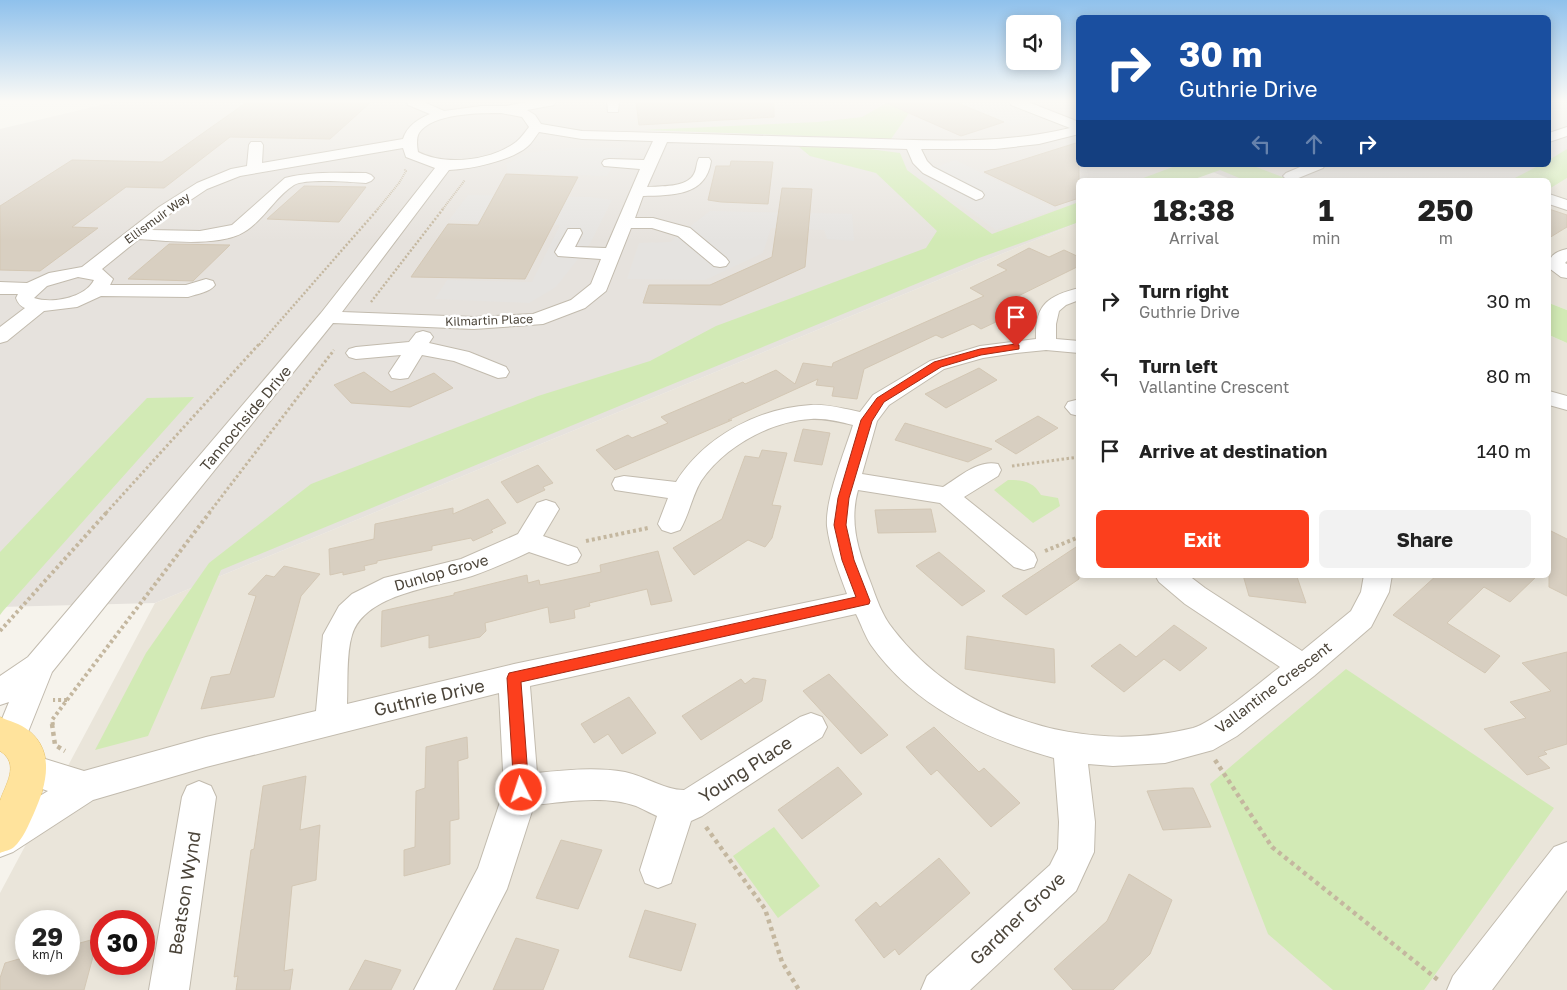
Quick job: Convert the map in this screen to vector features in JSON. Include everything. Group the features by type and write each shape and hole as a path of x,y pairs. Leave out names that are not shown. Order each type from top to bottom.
{"main road":[{"path":"0,834 12,818 26,792 29,769 24,750 6,735"}],"street":[{"path":"254,169 256,148"},
{"name":"Ellismuir Way","path":"87,272 165,210 202,186 236,172 378,148"},
{"path":"410,148 411,154 424,161 446,166 478,162 514,148"},
{"name":"Kilmartin Place","path":"328,317 474,323 536,320 578,304 599,287 637,192 657,148"},
{"path":"914,148 920,163 928,170 976,195"},
{"path":"637,192 690,185 700,176 704,161"},
{"path":"609,163 649,165"},
{"name":"Tannochside Drive","path":"6,735 40,666 328,317 446,166"},
{"path":"1291,176 1313,167"},
{"path":"134,234 212,235 229,232 238,229 290,181 313,177 366,178"},
{"path":"1551,200 1567,205"},
{"path":"625,223 653,223 684,232 720,262"},
{"path":"555,269 574,233"},
{"path":"564,252 612,254"},
{"path":"0,288 35,297 64,304 78,300 97,290 103,284 104,279 97,273 87,272 52,278 35,297 0,336"},
{"path":"97,290 188,291 206,285"},
{"path":"1046,344 1045,318 1052,305 1076,295"},
{"path":"400,373 434,322"},
{"name":"Vallantine Crescent","path":"1076,347 1046,344 980,352 937,364 881,400 866,420 843,498 840,525 848,560 864,601 881,636 911,670 939,694 976,716 1034,738 1070,748 1113,751 1165,748 1202,740 1226,726 1303,667 1361,619 1375,592 1377,578"},
{"path":"356,353 416,347 456,354 474,360 498,372"},
{"path":"1551,399 1567,403"},
{"path":"671,524 690,479 710,453 738,435 786,416 810,412 866,420"},
{"path":"947,496 989,470"},
{"path":"848,480 947,496 1024,560"},
{"path":"624,484 684,492"},
{"path":"546,509 527,541 568,555"},
{"name":"Dunlop Grove","path":"331,720 332,680 338,631 345,619 356,608 368,598 398,583 465,567 527,541"},
{"path":"1173,578 1195,596 1303,667"},
{"name":"Guthrie Drive","path":"0,840 84,787 206,752 331,720 514,678 864,601"},
{"name":"Tannochside Drive","path":"0,692 40,666"},
{"path":"434,990 494,876 521,790 514,678"},
{"name":"Young Place","path":"684,806 811,727"},
{"name":"Gardner Grove","path":"941,990 1063,878 1076,852 1077,822 1070,748"},
{"path":"29,769 84,787"},
{"path":"521,790 587,785 609,786 643,793 684,806 658,870"},
{"name":"Beatson Wynd","path":"169,990 199,797"},
{"path":"1455,987 1567,860"}],"path":[{"path":"0,631 378,210 399,184 406,171 400,166"},
{"path":"69,754 55,745 52,720 467,177"},
{"path":"989,470 1076,457"},
{"path":"568,555 582,542 671,524"},
{"path":"1024,560 1076,538"},
{"path":"54,700 68,700"},
{"path":"1202,740 1272,847 1455,987"},
{"path":"684,806 765,909 782,962 798,990"}],"shaded area":[{"path":"0,148 1076,148 1076,167 1551,167 1551,148 1567,148 1567,178 1551,188 1551,178 1228,178 1205,169 1185,178 1076,178 1076,223 155,603 0,607"},
{"path":"566,148 624,148 607,176 508,173 506,164 527,153"},
{"path":"955,160 1056,209 996,230 917,174"},
{"path":"1567,178 1567,310 1551,304 1551,188"},
{"path":"468,195 589,197 612,200 591,242 556,287 529,303 435,299 447,280 532,282 560,225 449,220"},
{"path":"710,211 852,214 854,241 827,239 824,230 771,228 763,253 705,280 627,279 639,243 670,242"},
{"path":"1076,223 1076,578 1551,578 1551,336 1567,343 1567,990 0,990 0,893 155,603"}],"green space":[{"path":"800,148 864,148 900,153 907,170 992,234 1076,203 1076,223 979,258 221,570 148,736 95,750 146,653 209,563 311,484 538,396 650,361 716,326 926,248 937,231 876,173 810,156"},
{"path":"1567,149 1567,178 1551,188 1551,178 1515,178 1536,167 1551,167 1551,159"},
{"path":"1173,167 1256,167 1285,178 1239,178 1220,170 1198,178 1143,178"},
{"path":"1551,304 1567,310 1567,343 1551,336"},
{"path":"194,397 0,615 0,552 147,398"},
{"path":"1008,480 1023,481 1031,484 1041,495 1058,498 1060,506 1033,523 994,490"},
{"path":"1346,669 1554,808 1424,990 1333,990 1268,934 1210,784"},
{"path":"774,827 820,886 778,918 733,856"}],"building":[{"path":"182,148 216,148 164,188 126,187 72,227 98,228 40,271 0,270 0,206 72,160 162,162"},
{"path":"1059,148 1076,148 1076,167 1079,167 1079,178 1076,178 1076,199 1055,206 984,172"},
{"path":"731,161 773,162 768,204 708,200 716,166 730,166"},
{"path":"506,174 578,177 525,279 411,277 448,224 478,225"},
{"path":"304,186 366,187 339,222 267,219"},
{"path":"782,188 812,189 805,267 721,305 643,303 649,285 710,285 772,257"},
{"path":"1551,210 1567,215 1567,227 1551,237"},
{"path":"169,244 230,245 193,281 128,279"},
{"path":"1029,248 1049,257 1064,250 1076,256 1076,267 1002,304 1017,312 981,329 973,324 942,338 936,335 864,369 857,399 832,396 834,387 816,385 818,379 728,420 732,420 615,470 596,450 628,435 632,438 668,423 661,417 776,370 795,384 803,363 832,367 833,363 984,296 970,288 1007,270 997,265"},
{"path":"979,368 997,380 946,408 925,394"},
{"path":"364,372 391,392 434,373 453,388 410,407 351,403 334,385"},
{"path":"1038,416 1058,428 1016,454 995,441"},
{"path":"905,423 992,449 968,462 895,440"},
{"path":"803,429 830,433 822,465 794,461"},
{"path":"762,450 787,453 772,505 781,506 772,538 765,547 748,540 694,575 673,548 722,519 745,456 759,458"},
{"path":"538,465 553,483 543,487 545,490 517,503 501,482"},
{"path":"488,499 506,523 491,530 493,532 473,541 471,538 432,546 432,550 377,561 377,563 364,566 365,570 343,575 343,572 330,575 329,549 374,539 375,524 453,508 453,514"},
{"path":"931,509 936,532 878,533 875,510"},
{"path":"1551,531 1567,539 1567,596 1549,587 1549,578 1551,578"},
{"path":"1076,547 1076,578 1079,579 1026,615 1002,596"},
{"path":"658,551 672,601 651,605 647,589 589,603 590,606 574,610 575,618 550,623 548,607 485,623 486,631 480,637 429,648 429,635 381,647 382,611 454,595 454,593 527,575 528,583 539,580 540,585 601,572 600,565"},
{"path":"939,552 985,591 962,606 916,566"},
{"path":"284,566 320,574 301,596 274,697 201,709 211,677 230,674 256,596 248,594 266,575 274,577"},
{"path":"1244,578 1297,578 1306,603 1249,596"},
{"path":"1434,578 1535,578 1510,602 1484,587 1447,623 1500,656 1485,673 1393,615"},
{"path":"1174,625 1207,648 1180,671 1164,659 1124,692 1091,666 1120,644 1136,657"},
{"path":"967,636 1054,649 1055,683 965,669"},
{"path":"1567,652 1567,744 1544,751 1547,754 1538,757 1550,768 1527,775 1484,729 1526,718 1510,702 1551,691 1522,663"},
{"path":"829,674 888,735 861,754 803,691"},
{"path":"753,678 766,680 762,701 701,740 682,716 741,679 745,684"},
{"path":"629,697 656,733 622,754 608,734 594,743 581,724"},
{"path":"934,727 979,772 984,768 1020,803 991,827 937,770 931,775 906,747"},
{"path":"467,737 468,758 458,761 459,819 450,821 450,864 404,876 404,850 415,847 416,791 425,788 426,747"},
{"path":"838,767 862,794 802,839 778,810"},
{"path":"306,776 300,830 320,825 316,880 292,886 284,971 293,969 290,990 236,990 238,976 234,977 251,850 254,849 263,786"},
{"path":"1193,788 1211,827 1163,830 1147,791"},
{"path":"561,840 602,850 578,909 536,898"},
{"path":"939,858 970,893 899,955 895,949 884,958 855,920 876,902 880,907"},
{"path":"1129,874 1172,900 1150,954 1113,990 1073,990 1054,969 1107,921"},
{"path":"645,910 696,924 681,971 629,957"},
{"path":"516,938 559,950 543,990 493,990"},
{"path":"90,940 90,968 84,990 0,990 0,978 5,963 15,960 15,975 80,975 80,943"},
{"path":"365,960 401,970 391,990 349,990"}],"route":[{"path":"521,790 514,678 864,601 848,560 840,525 843,498 866,420 881,400 937,364 980,352 1016,347"}]}
